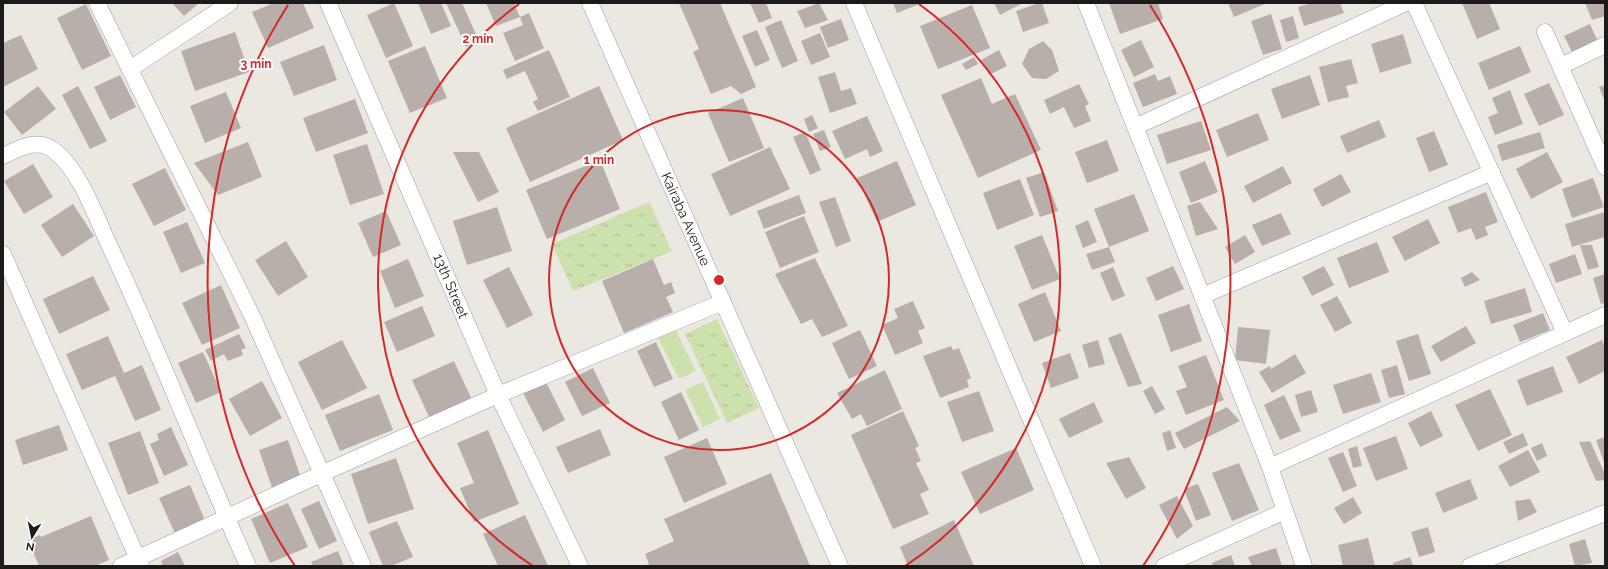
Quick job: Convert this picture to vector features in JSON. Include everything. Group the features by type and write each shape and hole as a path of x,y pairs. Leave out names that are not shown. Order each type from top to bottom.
{"street":[{"path":"97,3 252,318 363,566"},
{"path":"130,69 230,3"},
{"name":"13th Street","path":"328,3 498,395 580,566"},
{"name":"Kairaba Avenue","path":"590,3 840,566"},
{"path":"854,3 1093,566"},
{"path":"1086,3 1270,467 1304,566"},
{"path":"1135,127 1406,3"},
{"path":"1414,3 1565,333"},
{"path":"1546,32 1605,168"},
{"path":"1561,66 1605,45"},
{"path":"3,156 26,144 42,145 55,151 75,172 138,306 226,518 248,566"},
{"path":"1202,296 1492,172"},
{"path":"3,254 139,562"},
{"path":"121,566 139,562 226,518 498,395 723,302"},
{"path":"1270,467 1605,315"},
{"path":"1164,566 1285,511"},
{"path":"1470,566 1605,514"}],"green space":[{"path":"649,202 672,251 573,291 552,244"},
{"path":"717,319 759,408 727,423 685,334"},
{"path":"675,329 696,371 679,379 658,338"},
{"path":"703,382 720,419 703,427 685,390"}],"building":[{"path":"172,3 199,3 184,16"},
{"path":"274,3 303,3 314,28 268,48 252,12"},
{"path":"394,3 413,46 386,58 367,15"},
{"path":"418,3 441,3 451,26 431,34"},
{"path":"446,3 462,3 479,41 466,47"},
{"path":"486,3 514,3 520,17 496,26"},
{"path":"679,3 720,3 756,87 741,94 731,86 711,94 693,52 699,49"},
{"path":"750,3 766,3 772,18 759,23"},
{"path":"819,3 828,20 805,28 797,11"},
{"path":"893,3 922,3 897,13"},
{"path":"994,3 1023,3 1000,15"},
{"path":"1042,3 1049,23 1023,32 1016,11"},
{"path":"1109,3 1158,3 1163,19 1120,34"},
{"path":"1228,3 1267,3 1234,17"},
{"path":"1311,3 1340,3 1344,13 1304,26 1298,7"},
{"path":"1462,3 1489,3 1500,29 1477,39"},
{"path":"1585,3 1605,3 1605,16 1592,20"},
{"path":"86,4 111,56 82,70 57,18"},
{"path":"972,5 990,48 938,69 920,26"},
{"path":"529,13 544,48 515,61 503,33 523,25 520,17"},
{"path":"1271,14 1282,49 1263,55 1251,21"},
{"path":"1293,16 1299,38 1286,42 1280,20"},
{"path":"841,19 849,40 828,48 820,27"},
{"path":"781,20 798,61 782,68 765,27"},
{"path":"1590,24 1598,42 1573,54 1564,36"},
{"path":"757,30 770,60 755,67 742,36"},
{"path":"235,32 249,72 195,91 181,51"},
{"path":"820,33 830,57 811,65 801,41"},
{"path":"1403,34 1412,63 1380,73 1371,44"},
{"path":"21,35 38,69 3,87 3,43"},
{"path":"1141,40 1154,67 1134,77 1121,50"},
{"path":"1043,41 1052,50 1059,71 1046,79 1032,78 1022,64 1029,49"},
{"path":"324,45 337,80 294,96 280,62"},
{"path":"425,46 447,98 410,113 388,61"},
{"path":"1520,46 1531,72 1489,90 1478,63"},
{"path":"549,50 570,97 538,111 533,102 538,99 525,71 507,79 503,70"},
{"path":"999,50 1007,66 989,75 981,60"},
{"path":"974,57 978,64 966,70 962,64"},
{"path":"1351,59 1358,83 1346,86 1349,97 1328,102 1319,67"},
{"path":"835,72 841,91 851,88 857,104 830,113 818,77"},
{"path":"1155,74 1158,81 1170,76 1177,94 1143,107 1133,83"},
{"path":"120,75 136,107 110,120 94,87"},
{"path":"1310,75 1320,105 1282,119 1271,89"},
{"path":"981,78 992,104 1015,94 1041,150 978,178 941,95"},
{"path":"1549,83 1564,115 1539,126 1524,94"},
{"path":"1079,84 1089,104 1085,106 1091,121 1074,128 1064,107 1050,114 1044,100"},
{"path":"1605,85 1605,102 1599,87"},
{"path":"38,86 56,109 22,135 4,112"},
{"path":"78,86 107,141 90,149 62,95"},
{"path":"599,86 623,140 530,182 506,128"},
{"path":"1510,90 1523,124 1495,135 1488,117 1498,113 1492,98"},
{"path":"226,92 241,128 205,143 190,106"},
{"path":"743,98 764,148 729,162 708,113"},
{"path":"355,99 368,133 316,152 303,118"},
{"path":"1258,113 1269,140 1227,157 1216,130"},
{"path":"812,115 818,128 809,132 804,119"},
{"path":"867,116 883,151 870,157 867,149 845,159 832,131"},
{"path":"1379,120 1386,137 1347,153 1340,136"},
{"path":"1201,121 1211,150 1167,164 1157,135"},
{"path":"824,130 831,147 820,151 813,134"},
{"path":"1434,131 1448,165 1429,172 1416,138"},
{"path":"805,132 821,170 810,175 793,137"},
{"path":"1540,132 1545,148 1502,161 1497,145"},
{"path":"1107,140 1119,171 1087,183 1075,152"},
{"path":"248,142 262,177 218,195 194,163"},
{"path":"367,144 384,194 350,205 333,155"},
{"path":"770,147 790,189 730,216 711,174"},
{"path":"453,152 479,152 499,192 478,202"},
{"path":"1547,152 1563,182 1531,199 1516,169"},
{"path":"600,160 620,209 547,239 526,190"},
{"path":"897,161 916,205 877,222 857,178"},
{"path":"1205,161 1218,192 1191,203 1179,172"},
{"path":"33,164 53,197 24,214 4,181"},
{"path":"1283,166 1292,183 1253,203 1244,186"},
{"path":"165,168 186,210 154,226 132,184"},
{"path":"1044,172 1058,211 1040,217 1026,178"},
{"path":"1341,174 1351,192 1322,207 1313,189"},
{"path":"1593,178 1604,207 1572,218 1562,189"},
{"path":"1020,179 1034,215 997,230 983,193"},
{"path":"1486,192 1498,222 1485,227 1488,235 1476,240 1471,228 1458,233 1448,207"},
{"path":"1134,194 1149,231 1109,247 1094,209"},
{"path":"799,195 806,213 764,229 757,211"},
{"path":"835,197 851,241 836,247 819,202"},
{"path":"1200,202 1218,229 1196,236 1187,206"},
{"path":"73,204 94,236 62,257 41,225"},
{"path":"497,207 512,251 467,265 453,221"},
{"path":"386,211 401,245 373,257 358,223"},
{"path":"1605,212 1605,237 1572,247 1565,224"},
{"path":"1281,213 1291,234 1262,246 1252,225"},
{"path":"804,216 819,252 780,268 765,232"},
{"path":"1428,219 1440,243 1405,261 1392,237"},
{"path":"1088,220 1097,242 1083,248 1075,226"},
{"path":"187,222 205,263 181,273 163,232"},
{"path":"1042,235 1060,279 1032,290 1014,246"},
{"path":"1245,235 1255,252 1235,264 1225,247"},
{"path":"286,241 308,277 278,296 255,260"},
{"path":"1377,242 1389,272 1349,288 1337,258"},
{"path":"1580,245 1592,245 1599,267 1588,270"},
{"path":"1109,247 1115,262 1092,270 1086,254"},
{"path":"1575,254 1582,274 1556,283 1549,264"},
{"path":"815,258 848,326 822,337 812,319 801,324 775,274"},
{"path":"408,259 424,296 395,308 380,271"},
{"path":"653,259 664,285 671,282 675,293 666,297 673,312 624,333 602,281"},
{"path":"1173,266 1184,289 1156,301 1146,278"},
{"path":"1324,266 1334,285 1312,296 1302,277"},
{"path":"509,267 533,315 507,328 483,280"},
{"path":"1113,267 1125,296 1112,301 1100,273"},
{"path":"1472,272 1480,280 1465,287 1461,278"},
{"path":"1605,274 1605,303 1601,304 1593,278"},
{"path":"93,276 110,310 59,334 43,299"},
{"path":"221,285 240,328 202,345 182,303"},
{"path":"1525,288 1532,312 1491,324 1484,301"},
{"path":"1045,292 1061,331 1034,342 1018,304"},
{"path":"1337,296 1352,323 1335,332 1320,305"},
{"path":"913,301 925,328 918,331 923,343 895,355 882,325 898,318 894,309"},
{"path":"1189,304 1202,341 1171,352 1158,315"},
{"path":"422,306 435,336 397,352 384,322"},
{"path":"1543,313 1550,330 1520,342 1513,325"},
{"path":"1466,326 1476,343 1441,362 1431,346"},
{"path":"1238,327 1270,330 1266,364 1235,360"},
{"path":"860,330 877,366 849,379 832,343"},
{"path":"1121,333 1142,384 1128,387 1108,338"},
{"path":"239,334 246,348 241,350 243,355 228,361 224,354 211,361 205,350"},
{"path":"1418,334 1431,374 1409,381 1396,341"},
{"path":"108,336 124,373 142,365 161,410 135,421 115,376 82,390 66,354"},
{"path":"342,340 367,388 322,410 298,362"},
{"path":"1098,340 1105,364 1089,368 1082,345"},
{"path":"1602,340 1605,347 1605,371 1579,384 1566,357"},
{"path":"656,342 673,379 654,387 637,351"},
{"path":"951,346 953,350 959,348 971,378 967,380 969,387 940,398 923,356"},
{"path":"203,352 221,392 196,403 178,363"},
{"path":"1070,353 1079,378 1051,388 1042,363"},
{"path":"1295,354 1306,373 1272,393 1259,372 1270,366 1271,369"},
{"path":"1206,355 1224,400 1186,415 1176,391 1187,387 1178,366"},
{"path":"454,361 473,402 431,421 412,380"},
{"path":"1397,365 1405,394 1389,398 1381,370"},
{"path":"1553,366 1563,392 1527,406 1517,380"},
{"path":"593,368 610,403 582,416 565,382"},
{"path":"885,370 902,409 867,426 861,414 852,419 837,393"},
{"path":"1371,373 1381,402 1343,414 1333,385"},
{"path":"545,380 565,420 543,432 522,391"},
{"path":"262,381 282,418 250,436 229,399"},
{"path":"1152,386 1165,409 1155,414 1143,391"},
{"path":"1490,389 1512,435 1478,451 1455,405"},
{"path":"1311,390 1318,412 1301,417 1295,395"},
{"path":"979,391 994,431 962,442 947,402"},
{"path":"681,392 699,430 679,440 661,402"},
{"path":"379,394 393,430 340,451 325,415"},
{"path":"1284,395 1301,431 1280,440 1264,405"},
{"path":"1094,402 1103,422 1069,438 1059,419"},
{"path":"1227,407 1240,421 1184,449 1175,433"},
{"path":"903,411 919,446 915,448 921,461 916,463 929,490 920,494 929,514 893,529 851,435"},
{"path":"1431,411 1443,436 1420,447 1408,423"},
{"path":"59,425 68,450 23,465 15,440"},
{"path":"171,427 188,465 164,476 150,444 159,440 157,434"},
{"path":"600,429 611,455 568,473 556,447"},
{"path":"488,430 519,504 474,522 460,488 474,483 457,443"},
{"path":"1170,430 1176,448 1167,451 1162,433"},
{"path":"140,431 159,483 128,495 108,443"},
{"path":"1523,433 1528,445 1509,454 1503,442"},
{"path":"1396,436 1408,469 1376,481 1363,448"},
{"path":"1605,437 1605,465 1596,440"},
{"path":"707,438 727,484 684,503 664,457"},
{"path":"288,440 302,481 273,490 259,450"},
{"path":"1590,441 1605,474 1605,480 1596,481 1579,442"},
{"path":"1542,443 1547,456 1537,461 1531,448"},
{"path":"1357,446 1362,466 1353,468 1348,449"},
{"path":"1016,448 1034,490 980,514 961,472"},
{"path":"1528,450 1540,472 1510,487 1498,466"},
{"path":"1343,452 1357,486 1343,492 1328,458"},
{"path":"1129,457 1146,488 1126,499 1106,463"},
{"path":"396,458 414,509 368,524 351,474"},
{"path":"1239,463 1259,510 1232,521 1212,473"},
{"path":"771,473 810,566 645,566 649,564 645,554 674,541 664,519"},
{"path":"1470,479 1478,499 1443,513 1435,493"},
{"path":"1198,484 1211,515 1196,521 1184,489"},
{"path":"190,485 207,525 177,538 159,498"},
{"path":"1177,496 1193,526 1177,539 1159,505"},
{"path":"1353,497 1362,513 1344,524 1334,508"},
{"path":"1530,499 1537,512 1518,521 1515,501"},
{"path":"319,501 337,541 319,549 301,509"},
{"path":"288,503 308,547 270,563 251,519"},
{"path":"525,515 548,566 498,566 483,534"},
{"path":"91,516 109,560 95,566 39,566 28,540 40,535 41,537"},
{"path":"954,520 974,566 908,566 900,547"},
{"path":"397,521 413,557 391,566 383,566 369,532"},
{"path":"1428,527 1435,552 1419,557 1411,532"},
{"path":"1368,538 1375,566 1343,566 1338,545"},
{"path":"1585,539 1592,563 1575,566 1569,544"},
{"path":"1276,548 1282,566 1252,566 1248,557"},
{"path":"338,551 344,566 313,566 311,562"},
{"path":"178,552 185,566 163,566 161,561"},
{"path":"1231,555 1235,566 1213,566 1212,563"},
{"path":"1410,557 1413,566 1393,566 1393,563"}]}
